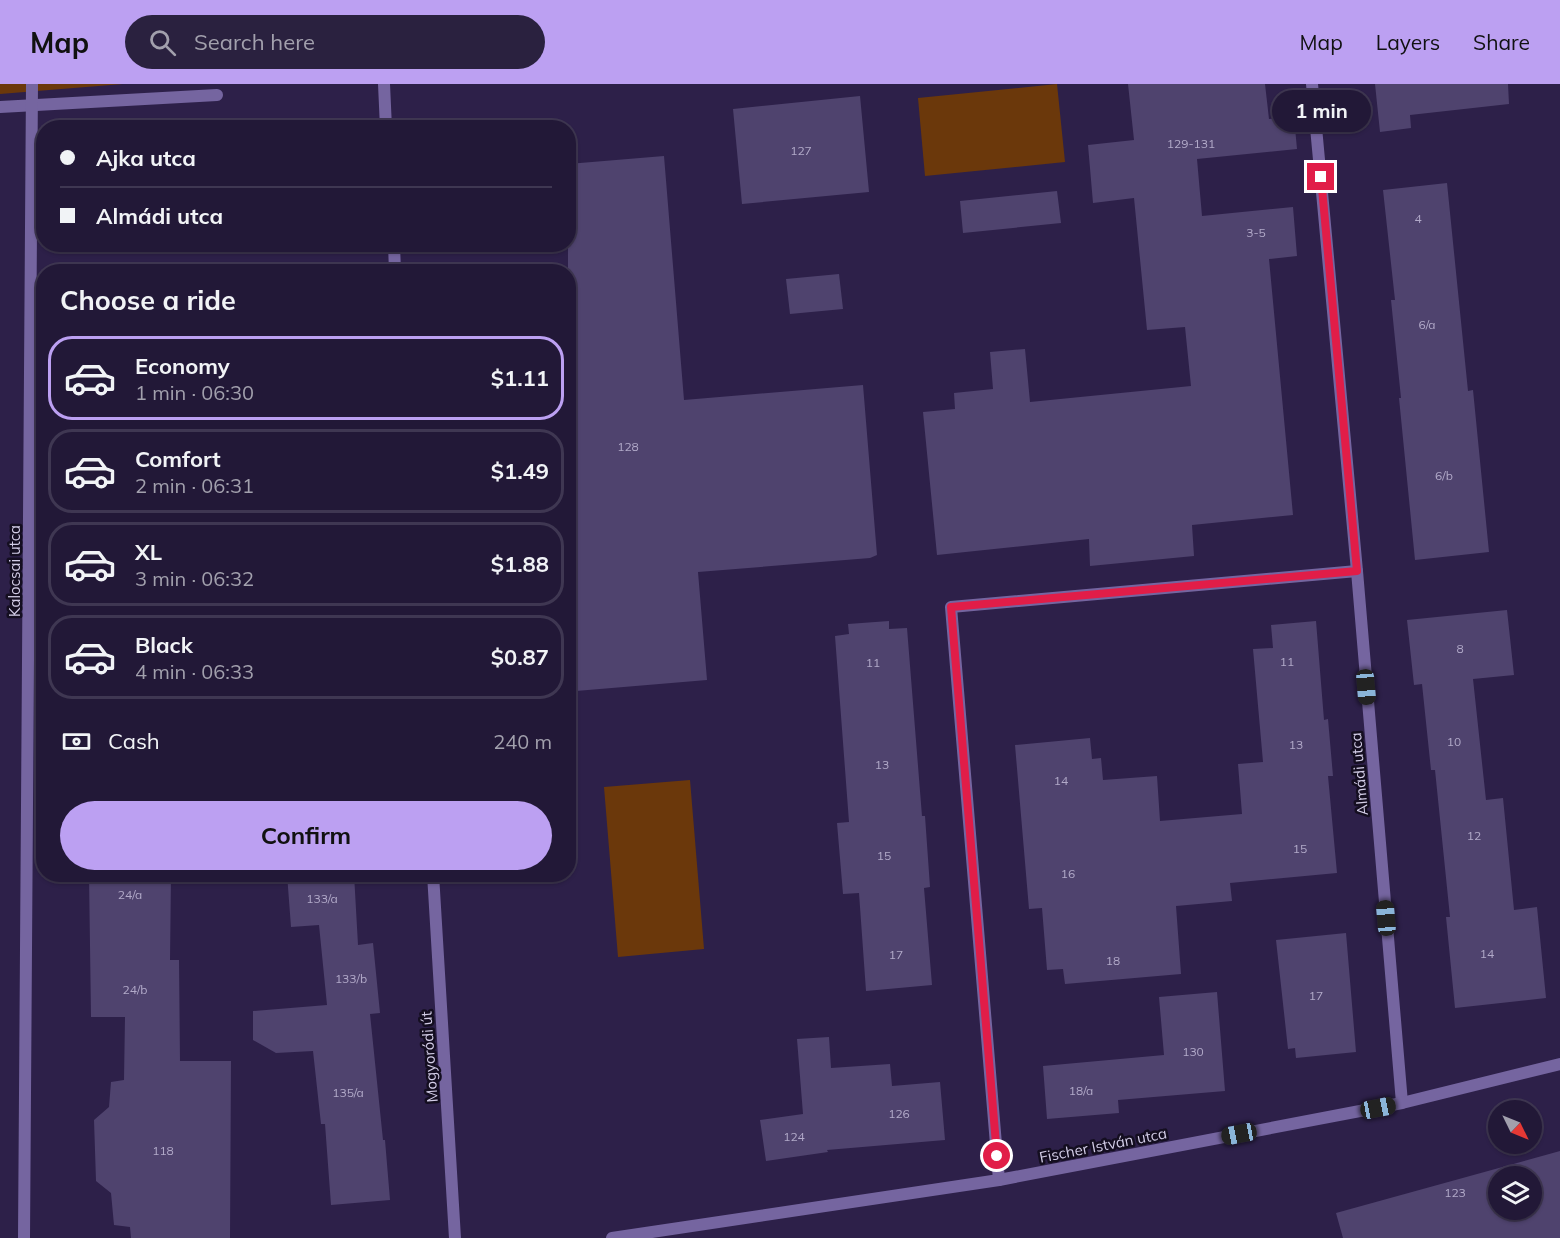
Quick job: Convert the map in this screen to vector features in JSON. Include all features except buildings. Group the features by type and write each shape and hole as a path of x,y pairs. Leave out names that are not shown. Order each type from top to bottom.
{"street":[{"name":"Kalocsai utca","path":"24,1238 32,84"},
{"path":"384,84 386,120"},
{"name":"Almádi utca","path":"1312,84 1357,571 1402,1103"},
{"path":"0,108 216,95"},
{"path":"999,1180 951,607 1357,571"},
{"name":"Mogyoródi út","path":"433,882 455,1238"},
{"name":"Fischer István utca","path":"612,1238 999,1180 1402,1103 1560,1064"}],"shaded area":[{"path":"0,84 123,84 0,94"},
{"path":"1057,84 1065,162 925,176 918,98"},
{"path":"690,780 704,949 618,957 604,787"}],"route":[{"path":"997,1156 951,607 1357,571 1321,177"}]}
